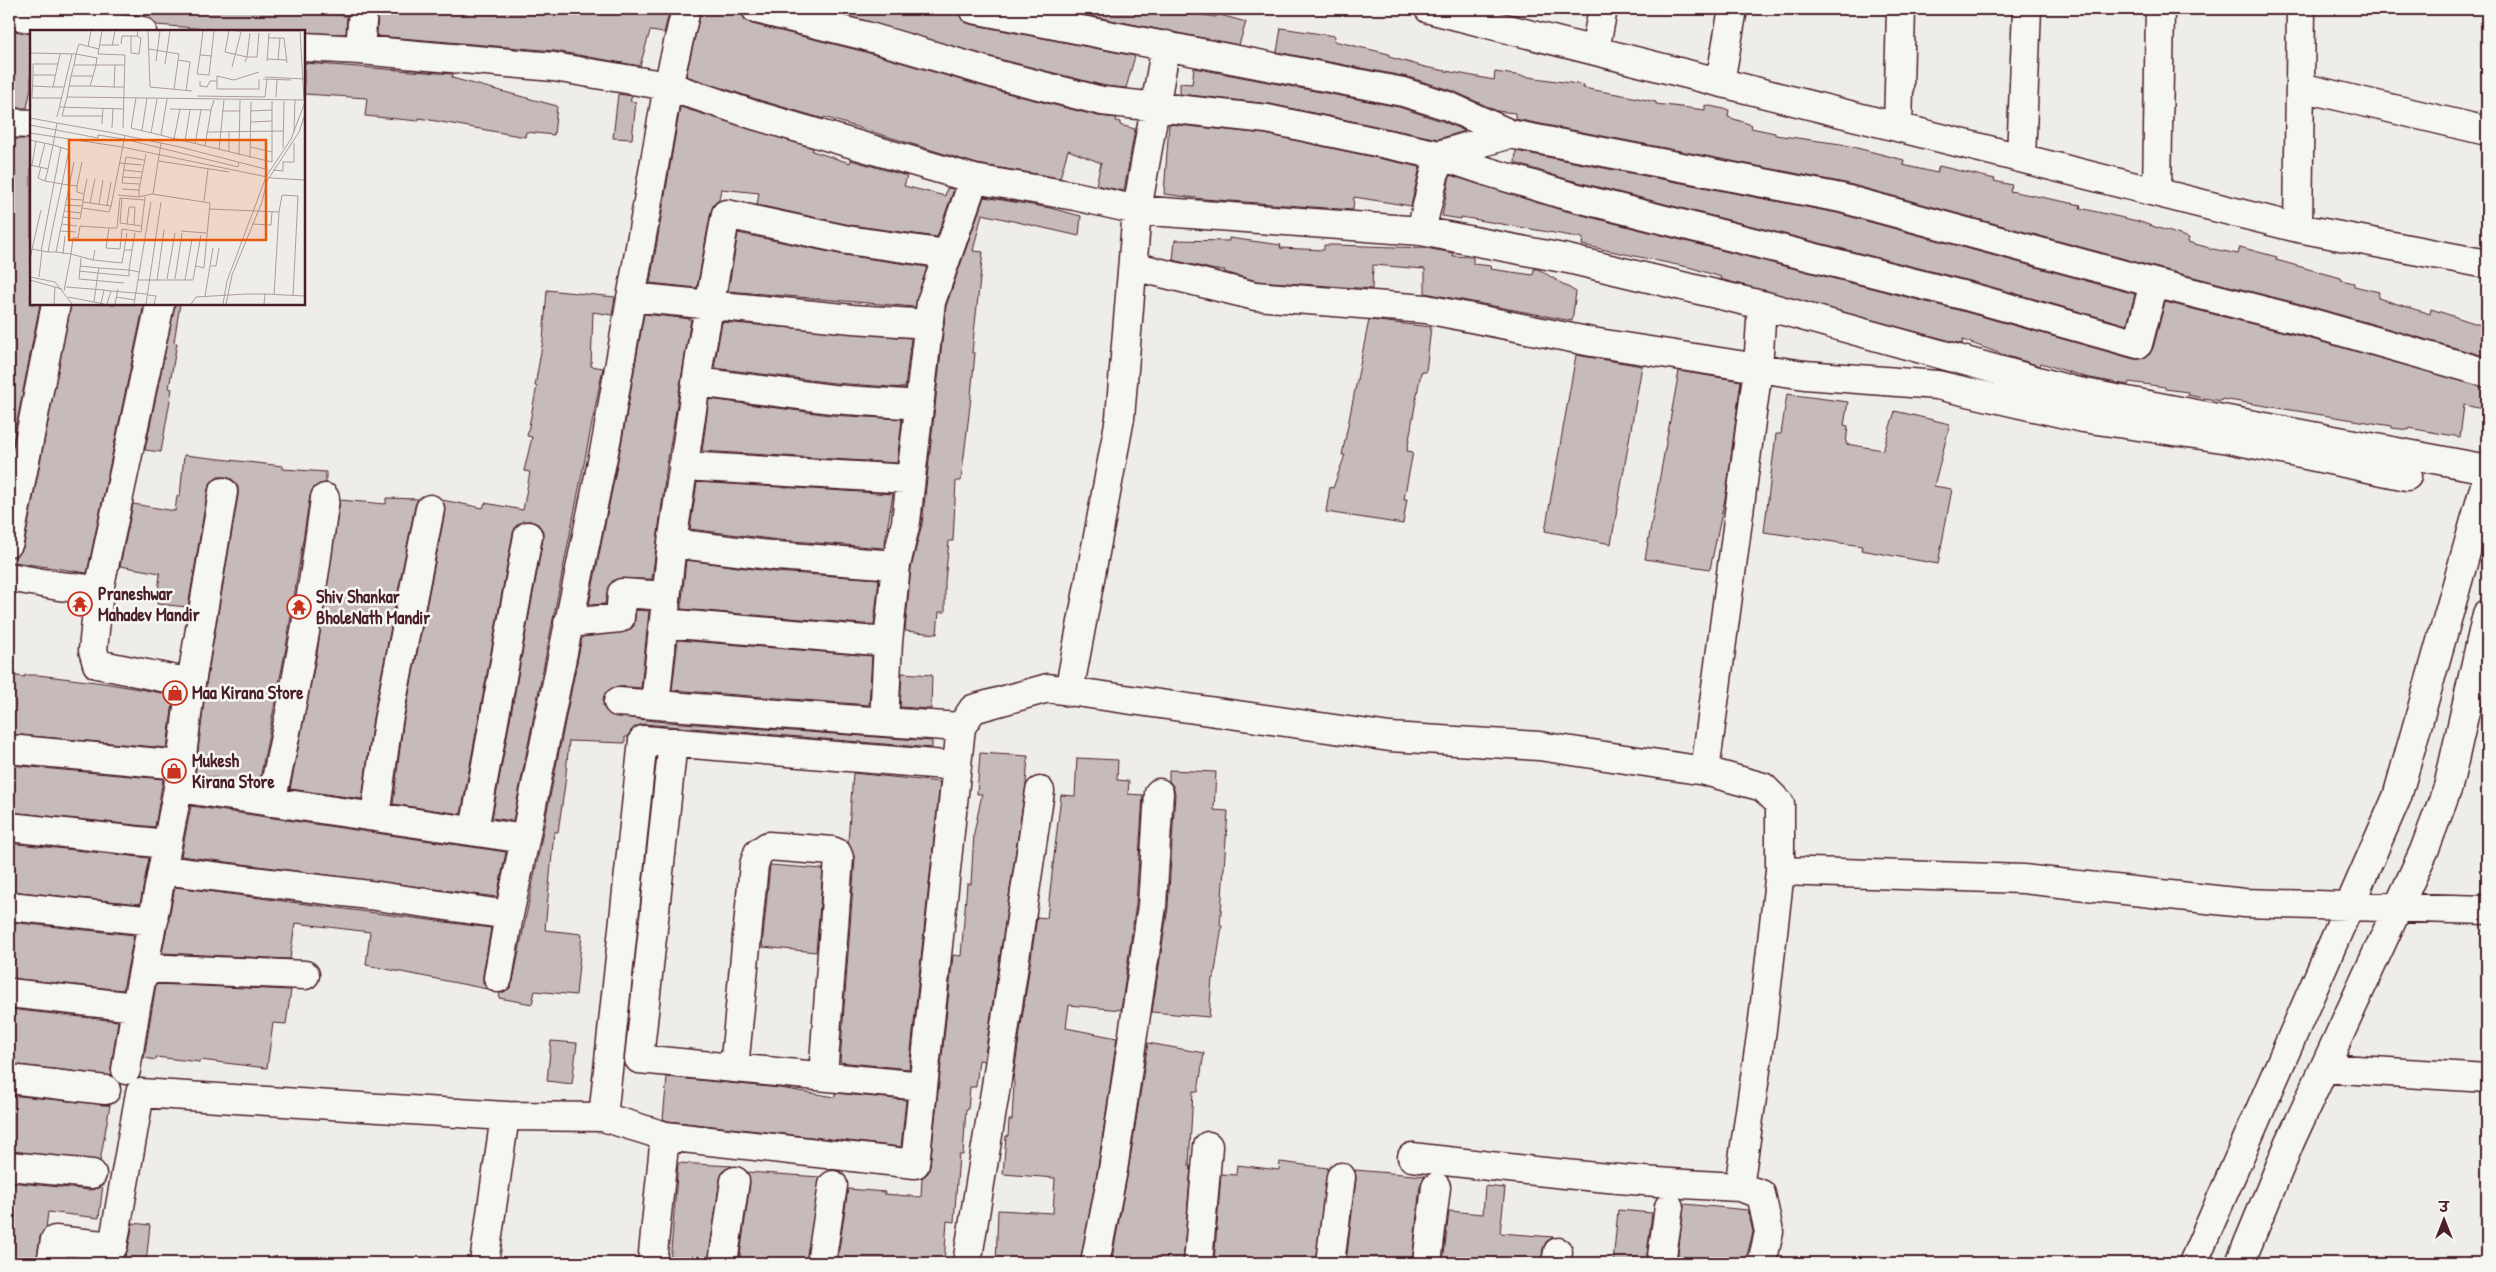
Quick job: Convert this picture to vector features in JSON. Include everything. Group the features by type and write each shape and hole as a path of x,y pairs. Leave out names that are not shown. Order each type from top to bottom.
{"street":[{"path":"360,50 363,9"},
{"path":"498,978 607,437 668,86 686,9"},
{"path":"756,9 866,36 999,75 1102,101 1267,119 1439,155 1562,194 1970,297 2138,344 2154,283"},
{"path":"973,9 1403,92 1448,106 1510,134 1841,198 2154,283 2312,323 2487,373"},
{"path":"1429,9 1467,13 1595,50 2298,228 2487,264"},
{"path":"1595,50 1603,9"},
{"path":"1720,82 1733,9"},
{"path":"1898,127 1901,9"},
{"path":"2021,158 2027,9"},
{"path":"2157,192 2160,9"},
{"path":"2298,228 2301,9"},
{"path":"9,14 56,23 131,30"},
{"path":"1069,692 1120,418 1134,266 1137,210 1166,45"},
{"path":"305,47 554,67 668,86 754,115 974,179 1075,196 1137,210 1422,231 1568,259 1762,305 2074,391 2487,469"},
{"path":"2300,87 2487,131"},
{"path":"9,122 30,124"},
{"path":"1439,155 1510,134"},
{"path":"1422,231 1439,155"},
{"path":"884,722 888,642 896,565 906,522 909,479 920,405 931,302 974,179"},
{"path":"655,705 672,543 683,466 726,214 847,240 947,254"},
{"path":"1134,266 1255,296 1426,309 1592,342 1758,368 1805,375 1937,386 2083,418 2229,439 2407,476"},
{"path":"631,298 929,324"},
{"path":"9,542 56,305"},
{"path":"160,305 100,590 93,650 97,664 191,683"},
{"path":"1705,771 1758,368 1762,305"},
{"path":"696,382 832,399 920,405"},
{"path":"683,466 909,479"},
{"path":"2193,1263 2397,797 2487,478"},
{"path":"126,1070 179,777 191,683 223,492"},
{"path":"271,802 291,712 313,592 325,498"},
{"path":"375,817 388,720 430,509"},
{"path":"474,830 528,536"},
{"path":"672,543 777,556 896,565"},
{"path":"9,577 59,586 100,590"},
{"path":"568,623 620,618 622,593 666,596"},
{"path":"2240,1263 2290,1142 2424,851 2448,786 2487,614"},
{"path":"664,623 888,642"},
{"path":"52,1263 56,1240 113,1246 140,1093 505,1116 603,1117 665,1136 915,1164 961,727 973,709 1048,688 1390,737 1539,746 1705,771 1764,787 1780,804 1780,871 1762,1028 1740,1187"},
{"path":"618,702 961,727"},
{"path":"603,1117 643,740 956,766"},
{"path":"639,1059 672,742"},
{"path":"9,749 179,777 271,802 474,830 525,839"},
{"path":"966,1263 996,1086 1040,791"},
{"path":"1095,1263 1113,1170 1152,906 1159,793"},
{"path":"9,827 377,896 509,916"},
{"path":"734,1068 754,864 758,853 768,846 832,851 837,853 840,858 823,1076"},
{"path":"1780,871 2023,879 2244,903 2487,910"},
{"path":"9,906 154,921"},
{"path":"144,968 305,975"},
{"path":"9,993 136,1007"},
{"path":"610,1056 923,1086"},
{"path":"2324,1068 2487,1078"},
{"path":"9,1079 106,1090"},
{"path":"484,1263 505,1116"},
{"path":"652,1263 665,1136"},
{"path":"1198,1263 1208,1146"},
{"path":"1412,1157 1551,1174 1662,1184 1740,1187 1761,1194 1769,1232 1762,1263"},
{"path":"9,1166 92,1174"},
{"path":"1330,1263 1341,1177"},
{"path":"723,1263 734,1181"},
{"path":"821,1263 833,1185"},
{"path":"1427,1263 1436,1187"},
{"path":"1661,1263 1669,1207"}],"building":[{"path":"124,9 302,9 302,12 347,16 346,34 305,33 305,30 220,30 156,25 151,19 144,16 124,14"},
{"path":"378,9 670,9 664,33 650,31 640,66 555,51 377,36"},
{"path":"714,9 739,14 741,9 745,20 752,24 862,51 995,90 1098,116 1117,118 1116,121 1120,122 1120,125 1135,129 1124,191 1096,185 1101,163 1068,150 1060,178 977,164 824,117 824,119 759,100 686,76 701,10 713,12"},
{"path":"821,9 958,9 962,20 970,24 1135,56 1126,88 1105,86 1003,60"},
{"path":"1054,9 1164,9 1216,17 1217,14 1246,22 1239,45"},
{"path":"1281,28 1335,36 1334,41 1389,54 1389,57 1425,67 1494,80 1495,72 1584,85 1583,88 1656,102 1656,104 1705,110 1705,105 1729,110 1728,117 1752,125 1751,128 1775,133 1775,135 1841,144 1904,160 1903,165 1937,173 1939,166 1995,179 1994,181 2012,185 2010,191 2081,205 2080,208 2137,221 2189,238 2188,242 2213,249 2238,254 2240,247 2277,257 2276,260 2341,278 2341,280 2354,283 2354,286 2379,292 2378,298 2430,314 2431,309 2487,327 2487,357 2316,308 2158,268 1845,183 1515,119 1515,113 1497,111 1453,91 1408,77 1277,52"},
{"path":"9,30 30,34 30,93 27,108 9,108"},
{"path":"305,63 453,74 452,78 557,106 554,135 526,132 525,137 419,118 419,121 365,116 367,98 305,94"},
{"path":"1194,68 1399,107 1442,121 1465,131 1438,139 1270,104 1180,94 1180,83 1192,84"},
{"path":"618,94 632,96 630,101 636,102 632,139 613,138"},
{"path":"680,107 813,148 812,151 850,163 851,160 907,176 904,186 945,196 947,188 954,189 937,237 850,225 757,205 759,193 721,189 719,200 714,204 711,211 697,288 650,283"},
{"path":"1169,124 1265,134 1420,167 1411,206 1354,197 1353,210 1204,199 1164,194"},
{"path":"9,139 30,139 30,305 40,305 9,463"},
{"path":"1516,151 1837,213 2135,294 2127,325 1974,282 1566,179 1515,163"},
{"path":"1450,175 1558,209 1966,312 2134,359 2142,359 2149,355 2153,348 2165,302 2308,338 2487,388 2487,410 2464,405 2460,437 2409,428 2409,430 2392,428 2392,426 2222,399 2221,401 2187,395 2188,392 2165,389 2165,387 2129,382 2128,385 2085,377 2041,363 2040,366 1963,340 1962,344 1720,279 1721,277 1692,268 1582,245 1583,238 1461,217 1461,219 1442,216"},
{"path":"984,197 1050,208 1081,216 1079,236 982,214 973,251 983,252 972,353 975,353 961,481 956,481 953,541 949,541 945,582 945,612 939,612 937,634 905,631 911,568 922,524 946,306"},
{"path":"738,233 844,255 927,267 915,307 728,291"},
{"path":"1229,238 1281,245 1280,248 1324,250 1324,245 1334,245 1426,248 1453,253 1453,256 1473,257 1473,264 1491,266 1490,269 1533,275 1534,269 1538,269 1576,292 1572,321 1425,293 1425,269 1373,265 1372,289 1257,281 1224,272 1225,270 1215,270 1173,260 1175,240 1229,241"},
{"path":"547,290 615,297 612,315 593,312 591,366 603,368 513,821 492,818 543,539 543,531 538,524 530,521 523,521 516,526 513,533 461,814 393,804 403,724 445,512 442,500 483,508 485,503 523,510 530,472 524,471 532,437 527,436 537,386 535,386 543,340"},
{"path":"71,305 144,305 87,573 14,562 14,557 21,552 24,545"},
{"path":"175,305 180,305 174,342 177,343 169,388 172,389 161,452 145,450"},
{"path":"644,314 691,319 667,465 652,579 616,579 609,585 605,604 589,605 622,440"},
{"path":"1369,320 1431,327 1426,372 1421,372 1407,451 1413,452 1404,499 1407,499 1403,524 1326,512 1330,487 1333,488 1345,455 1342,455"},
{"path":"722,322 911,338 905,388 834,383 714,368"},
{"path":"1576,355 1642,366 1611,544 1545,531"},
{"path":"1679,371 1741,381 1726,494 1710,569 1645,559"},
{"path":"1787,394 1848,402 1844,425 1848,426 1846,444 1883,450 1895,411 1950,424 1934,486 1952,489 1938,564 1861,550 1862,546 1764,532 1776,434 1781,434"},
{"path":"709,399 830,415 902,419 897,463 702,451"},
{"path":"184,455 283,466 283,469 326,472 326,483 313,488 310,496 286,648 259,784 195,775 206,685 238,495 238,487 233,480 226,477 218,477 211,482 208,489 188,607 157,604 160,573 120,566 133,504 175,511 177,496 180,496"},
{"path":"697,482 893,494 884,548 779,540 690,529"},
{"path":"386,498 418,499 415,506 373,718 362,799 290,789 317,653 340,500 386,504"},
{"path":"686,560 775,572 879,579 874,625 681,609"},
{"path":"636,610 649,611 641,688 619,686 605,693 603,700 604,708 610,715 654,721 932,741 932,748 644,724 637,726 628,737 625,737 625,743 569,741 558,832 554,832 545,930 582,934 576,995 535,991 532,1004 499,998 500,993 510,988 513,981 582,637 628,631 634,626"},
{"path":"678,640 872,656 869,705 672,690"},
{"path":"902,673 932,675 931,709 900,707"},
{"path":"9,675 25,677 25,675 38,675 104,683 174,695 167,748 9,734"},
{"path":"980,753 1028,756 1026,784 984,1061 979,1060 976,1087 970,1087 968,1110 966,1109 963,1155 959,1155 954,1222 947,1221 944,1263 837,1263 848,1189 921,1197 922,1178 928,1173 930,1166 953,955 961,956 967,884 971,884 974,833 982,794 977,794"},
{"path":"1077,758 1118,760 1117,780 1129,781 1128,794 1143,795 1136,904 1121,1010 1069,1005 1066,1028 1117,1038 1098,1167 1080,1263 996,1263 998,1210 1053,1213 1055,1178 1003,1174 1006,1136 1008,1136 1009,1120 1012,1120 1013,1080 1037,917 1047,918 1061,795 1075,796"},
{"path":"9,765 163,779 155,827 9,812"},
{"path":"1169,770 1216,772 1214,810 1228,811 1220,926 1222,926 1214,978 1212,978 1209,1017 1152,1012 1168,907 1175,794 1173,786 1169,781"},
{"path":"853,773 940,782 909,1069 840,1062 855,859 848,842"},
{"path":"191,806 506,852 497,897 181,856"},
{"path":"9,843 149,858 140,904 9,891"},
{"path":"770,865 823,869 816,952 762,947"},
{"path":"175,887 491,928 483,975 483,983 487,989 366,965 370,932 295,923 290,959 162,953"},
{"path":"9,922 134,935 123,990 9,978"},
{"path":"156,984 291,990 286,1024 273,1023 267,1068 200,1060 199,1062 156,1057 156,1060 144,1058"},
{"path":"9,1009 118,1021 111,1068 112,1076 9,1064"},
{"path":"551,1041 577,1043 572,1084 547,1081"},
{"path":"1148,1043 1204,1053 1198,1092 1193,1091 1189,1166 1191,1166 1183,1263 1111,1263 1128,1172"},
{"path":"667,1077 780,1088 835,1097 835,1093 906,1100 901,1147 668,1121 663,1119"},
{"path":"9,1095 110,1105 100,1161 9,1151"},
{"path":"1280,1162 1328,1168 1315,1263 1214,1263 1221,1174 1236,1175 1237,1165 1279,1170"},
{"path":"678,1163 732,1166 723,1171 720,1179 708,1263 670,1263"},
{"path":"1355,1170 1425,1176 1420,1185 1412,1263 1346,1263 1356,1179"},
{"path":"747,1172 820,1177 806,1263 739,1263 750,1183"},
{"path":"9,1182 90,1190 98,1188 103,1184 99,1218 48,1212 46,1228 40,1237 36,1263 9,1261"},
{"path":"1485,1186 1505,1188 1500,1233 1553,1237 1546,1242 1541,1263 1443,1263 1449,1211 1483,1214"},
{"path":"1684,1204 1748,1210 1753,1232 1745,1263 1677,1263"},
{"path":"1618,1210 1652,1213 1646,1263 1613,1263"},
{"path":"133,1223 150,1225 146,1263 122,1263 128,1249"}],"place":[{"name":"Praneshwar Mahadev Mandir","path":"80,604"},
{"name":"Shiv Shankar BholeNath Mandir","path":"299,607"},
{"name":"Maa Kirana Store","path":"175,693"},
{"name":"Mukesh Kirana Store","path":"174,771"}]}
